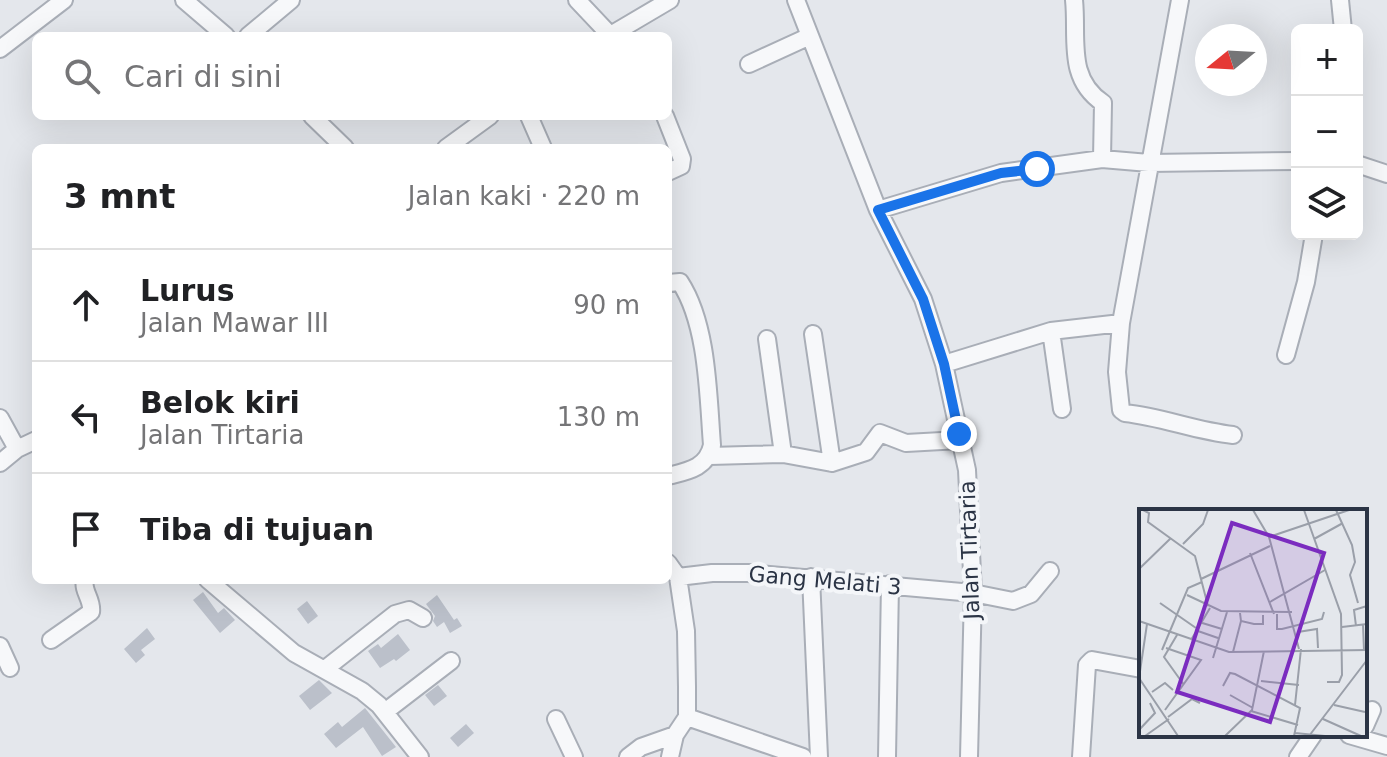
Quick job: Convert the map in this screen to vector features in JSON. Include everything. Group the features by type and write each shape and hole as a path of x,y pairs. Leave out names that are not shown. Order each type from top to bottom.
{"street":[{"path":"0,49 64,0"},
{"path":"184,0 221,32"},
{"path":"253,32 291,0"},
{"path":"577,0 606,32"},
{"path":"615,32 650,4 670,0"},
{"name":"Jalan Tirtaria","path":"796,0 878,210 923,299 944,364 967,470 973,593 969,757"},
{"path":"1074,0 1074,58 1092,95 1103,103 1102,159"},
{"path":"1180,0 1121,323 1117,372 1121,410 1213,433 1233,435"},
{"path":"1340,0 1342,24"},
{"path":"749,64 810,36"},
{"path":"316,120 341,144"},
{"path":"452,144 484,120"},
{"path":"531,120 541,144"},
{"path":"667,120 682,159 681,166 672,170"},
{"path":"878,210 1001,173 1102,159 1149,163 1291,161"},
{"path":"1363,166 1387,174"},
{"path":"1286,355 1306,282 1313,240"},
{"path":"672,283 680,282 686,291 702,348 712,445 710,456"},
{"path":"944,364 1051,331 1121,323"},
{"path":"1051,331 1062,409"},
{"path":"813,334 832,463"},
{"path":"767,339 783,454"},
{"path":"0,418 17,449"},
{"path":"672,475 692,470 710,456 783,454 832,463 866,452 880,433 906,443 960,440"},
{"path":"0,463 32,442"},
{"path":"670,757 675,735 687,717 686,631 673,570"},
{"name":"Gang Melati 3","path":"673,570 890,584 973,593 1013,601 1031,594 1050,571"},
{"path":"811,577 819,757"},
{"path":"51,640 91,612 92,603 84,584"},
{"path":"213,584 294,653 362,691 386,711 420,757"},
{"path":"887,757 890,584"},
{"path":"325,669 395,614 409,610 423,618"},
{"path":"0,646 10,668"},
{"path":"1081,757 1087,665 1092,660 1139,669"},
{"path":"386,711 451,661"},
{"path":"687,717 803,757"},
{"path":"556,719 574,757"},
{"path":"1367,733 1387,746"},
{"path":"628,757 641,747 675,735"},
{"path":"1298,757 1312,737"}],"building":[{"path":"203,592 218,613 224,608 235,620 220,633 193,600"},
{"path":"437,595 454,620 457,618 462,626 450,633 444,622 437,627 433,621 435,616 426,604"},
{"path":"307,601 318,616 308,624 297,609"},
{"path":"147,628 155,639 141,650 145,655 136,663 124,649"},
{"path":"398,634 410,650 380,668 368,651 378,644 381,648"},
{"path":"319,680 332,693 310,710 299,696"},
{"path":"438,685 447,696 434,706 425,695"},
{"path":"365,708 396,747 382,756 363,727 336,748 324,734 338,722 342,727"},
{"path":"466,724 474,733 458,747 450,738"}],"route":[{"path":"959,434 944,364 923,299 878,210 1001,173 1037,169"}]}
